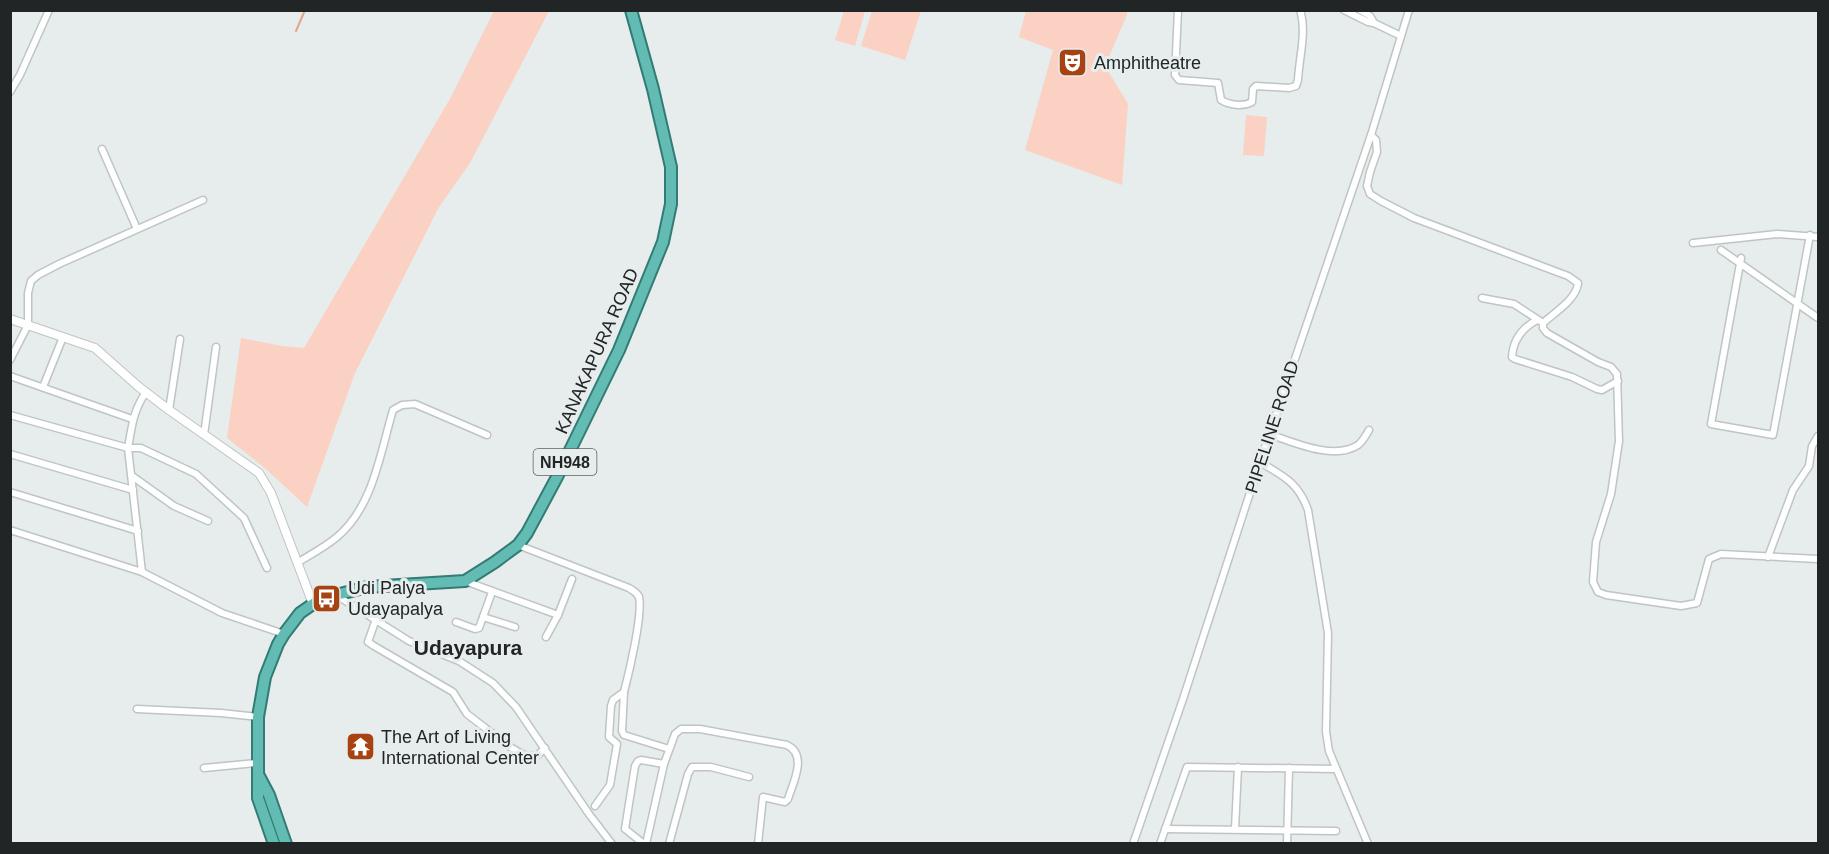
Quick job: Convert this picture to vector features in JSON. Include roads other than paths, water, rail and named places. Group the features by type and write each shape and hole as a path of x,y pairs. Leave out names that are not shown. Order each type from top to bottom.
{"highway":[{"name":"KANAKAPURA ROAD","path":"274,843 258,798 258,717 265,677 284,634 300,613 313,604 336,595 368,588 465,581 518,544 527,533 557,477 619,350 665,235 671,204 670,167 653,89 631,10"},
{"name":"KANAKAPURA ROAD","path":"257,768 286,843"}],"street":[{"path":"10,92 49,10"},
{"path":"1178,10 1175,75 1179,80 1218,83 1221,100 1226,104 1247,105 1252,102 1253,89 1256,86 1288,88 1296,86 1302,35 1300,10"},
{"path":"1344,10 1401,36"},
{"path":"1360,10 1371,16 1374,22"},
{"name":"PIPELINE ROAD","path":"1133,843 1371,135 1409,10"},
{"path":"1371,135 1376,140 1377,152 1367,186 1370,194 1414,218 1568,276 1578,283 1572,297 1540,321 1524,328 1517,336 1512,357 1572,377 1597,389 1602,390 1618,381"},
{"path":"102,149 137,229"},
{"path":"10,360 28,325 28,292 31,282 38,275 202,200"},
{"path":"1693,243 1777,234 1818,237"},
{"path":"1740,261 1711,424 1773,435 1810,236"},
{"path":"1721,250 1740,261 1818,318"},
{"path":"1482,298 1514,304 1540,321 1547,333 1611,367 1617,374 1619,441 1611,494 1596,542 1593,582 1598,592 1681,606 1696,603 1709,559 1720,554 1818,559"},
{"path":"10,319 95,348 169,410 259,473 271,493 313,604"},
{"path":"43,387 63,337"},
{"path":"169,410 180,339"},
{"path":"204,435 216,347"},
{"path":"10,376 132,419"},
{"path":"142,572 128,448 132,419 139,401 146,392"},
{"path":"297,563 337,537 356,516 368,495 393,411 402,405 416,404 487,435"},
{"path":"10,415 128,448 141,448 196,474 244,518 267,568"},
{"path":"1269,434 1311,448 1340,451 1356,446 1363,440 1369,429"},
{"path":"1768,556 1793,490 1809,466 1812,446 1818,436"},
{"path":"10,454 133,490"},
{"path":"1260,462 1292,482 1303,495 1308,510 1328,633 1326,732 1329,751 1368,843"},
{"path":"132,476 164,501 208,521"},
{"path":"10,492 138,531"},
{"path":"10,530 142,572 222,613 284,634"},
{"path":"518,544 637,593 639,612 624,692 622,731 624,735 669,749"},
{"path":"546,637 558,615 572,579"},
{"path":"465,581 558,615"},
{"path":"456,622 475,629 479,628 492,592"},
{"path":"336,595 409,641 459,661 493,683 516,707 589,814 612,843"},
{"path":"483,617 515,627"},
{"path":"375,619 368,642 453,692 467,714 510,747 524,755 531,756 538,755 545,748"},
{"path":"595,806 610,784 617,744 609,737 611,706 613,700 624,692"},
{"path":"137,709 221,712 258,717"},
{"path":"664,764 638,760 635,766 625,828 645,843 664,764 675,734 681,729 690,728 792,747 798,759 796,775 788,799 785,802 763,797 758,843"},
{"path":"669,843 688,774 692,767 711,767 749,777"},
{"path":"1160,843 1187,767 1336,769"},
{"path":"1235,829 1238,767"},
{"path":"204,768 257,768"},
{"path":"1287,843 1288,768"},
{"path":"1165,829 1336,831"}],"waterway":[{"path":"296,31 305,10"}],"place":[{"name":"Amphitheatre","path":"1073,63"},
{"name":"Udi Palya Udayapalya","path":"327,598"},
{"name":"The Art of Living International Center","path":"360,747"}],"district":[{"name":"Udayapura","path":"468,648"}]}
